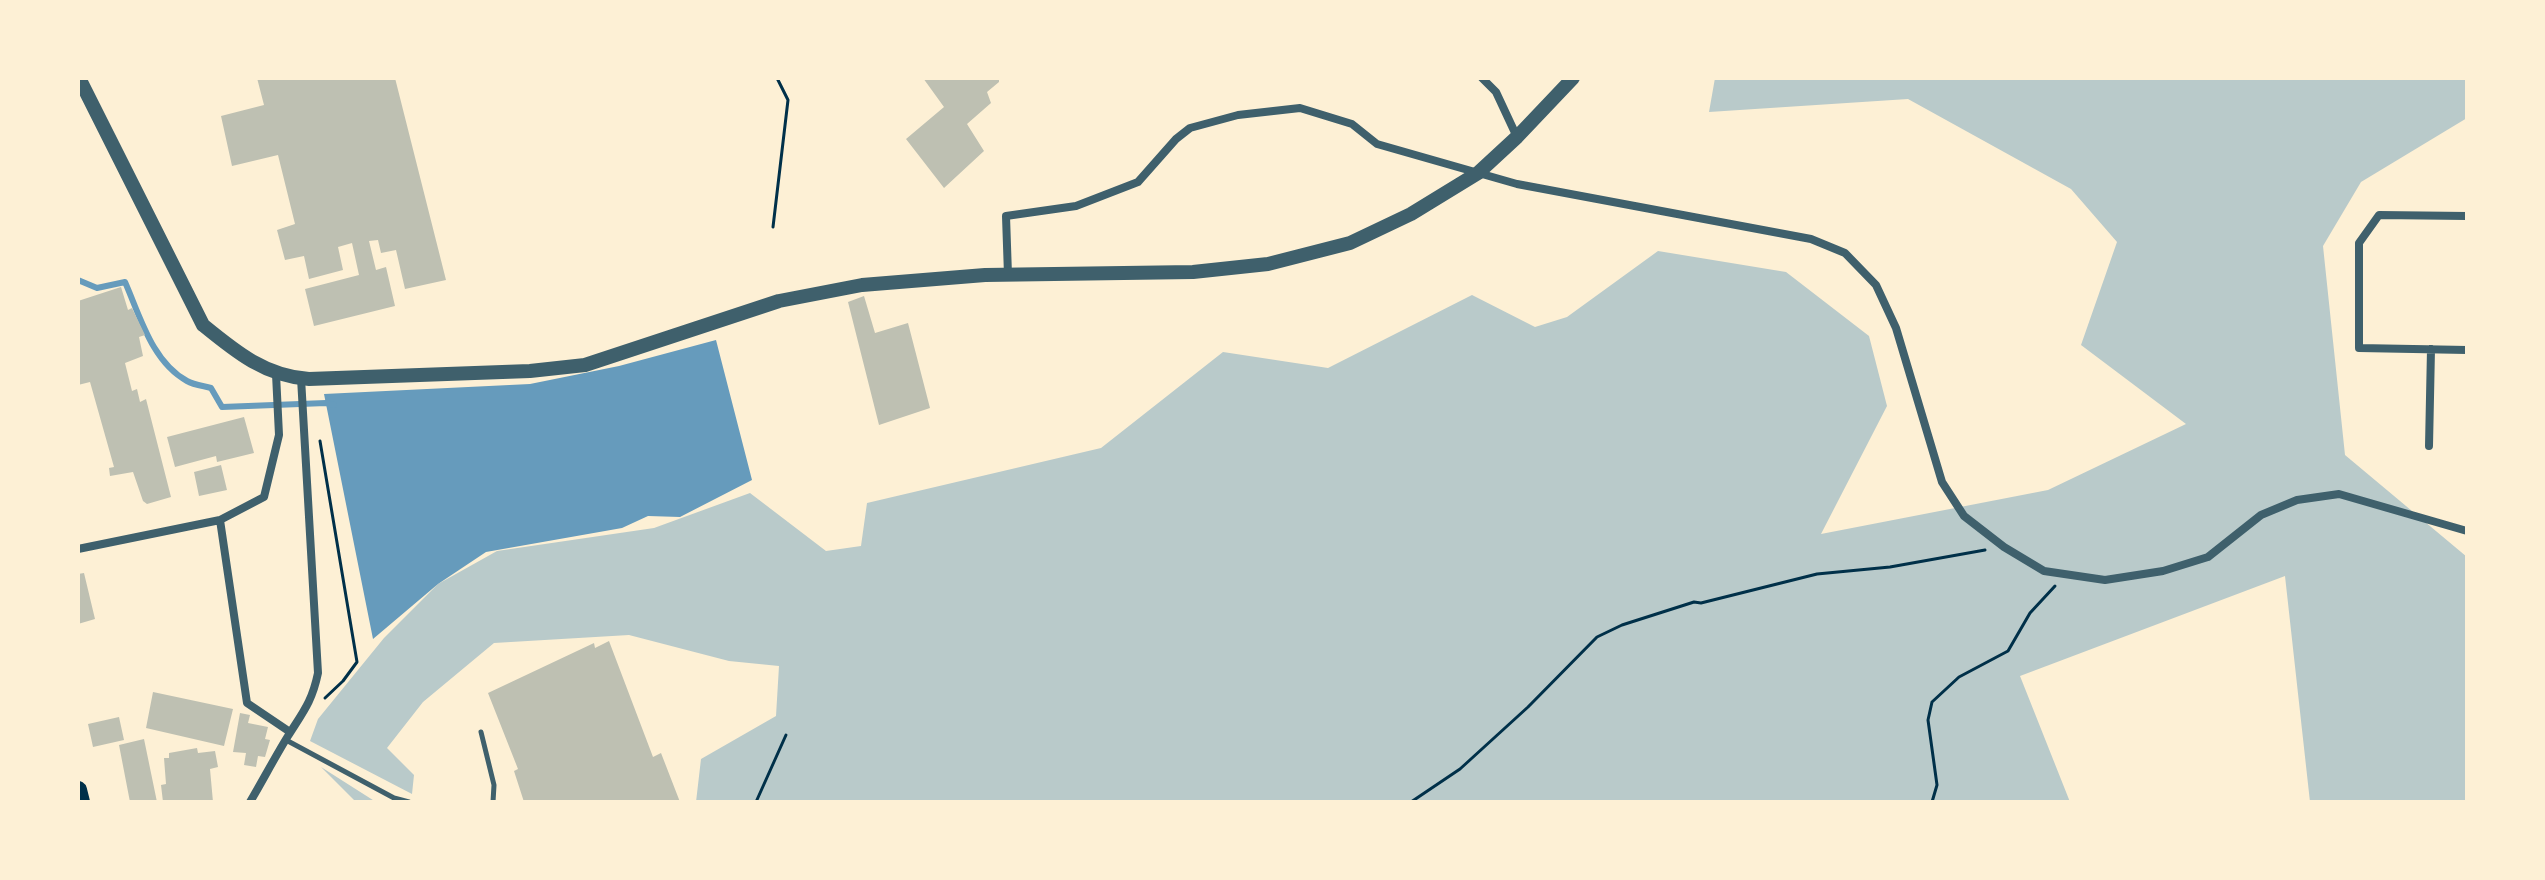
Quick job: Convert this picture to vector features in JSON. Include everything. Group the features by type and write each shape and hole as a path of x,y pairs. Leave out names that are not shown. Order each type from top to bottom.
{"highway":[{"path":"78,790 81,802"}],"street":[{"path":"79,78 203,325 232,348 276,374 301,378 530,371 585,365 779,301 862,285 985,275 1193,272 1268,264 1350,243 1411,214 1478,173 1573,78"},
{"path":"1482,78 1496,92 1517,137"},
{"path":"1008,276 1006,216 1076,206 1138,182 1176,139 1190,128 1238,115 1300,108 1352,124 1377,144 1517,184 1811,239 1845,253 1876,285 1896,328 1942,482 1964,516 2004,547 2044,571 2105,580 2163,571 2208,557 2261,515 2297,500 2339,494 2467,531"},
{"path":"2467,216 2379,215 2359,243 2359,348 2467,350"},
{"path":"2429,446 2431,349"},
{"path":"78,549 220,520 264,497 279,435 276,374"},
{"path":"250,802 305,712 318,673 301,378"},
{"path":"220,520 247,703 288,736"}],"lane":[{"path":"481,732 494,785 493,802"},
{"path":"288,736 394,798 409,802"}],"path":[{"path":"773,227 788,109 788,100 777,78"},
{"path":"313,695 326,698 357,662 320,442"},
{"path":"1411,802 1460,769 1528,707 1597,637 1622,625 1694,602 1701,603 1817,574 1890,567 2004,547"},
{"path":"1932,802 1937,785 1928,720 1932,702 1959,677 2008,651 2030,613 2065,574"},
{"path":"756,802 786,735"}],"shaded area":[{"path":"1715,78 2467,78 2467,118 2361,182 2323,246 2345,455 2467,557 2467,802 2310,802 2285,576 2020,676 2070,802 696,802 701,759 776,716 779,666 729,661 629,635 494,643 423,702 387,748 414,775 412,794 310,741 318,719 384,638 438,584 497,551 654,528 750,493 826,551 861,546 867,503 1101,448 1223,352 1328,368 1472,295 1535,327 1567,317 1658,251 1786,272 1869,336 1887,406 1821,534 2048,490 2186,424 2081,345 2117,242 2071,189 1908,99 1709,112"},
{"path":"321,767 376,802 356,802"}],"water":[{"path":"716,340 752,480 680,517 648,516 622,528 486,552 438,584 373,639 324,394 530,384 619,366"}],"building":[{"path":"257,78 395,78 446,280 405,289 396,250 381,253 378,240 369,241 376,270 386,267 395,306 314,326 305,289 359,275 352,243 338,247 343,270 309,279 304,256 285,260 277,230 295,224 278,155 232,166 221,116 264,105"},
{"path":"923,78 999,78 999,82 987,92 991,103 967,124 984,151 944,188 906,139 944,107"},
{"path":"121,287 128,310 132,308 145,335 139,337 143,356 125,363 132,391 137,389 140,402 146,399 171,497 147,504 143,501 133,472 110,476 109,468 114,467 90,382 78,385 78,301"},
{"path":"864,296 875,333 908,323 930,408 879,425 848,302"},
{"path":"244,417 254,453 217,462 216,456 175,467 167,437"},
{"path":"221,465 227,490 199,496 194,472"},
{"path":"84,573 95,619 78,624 78,574"},
{"path":"609,641 653,757 661,753 680,802 524,802 514,771 518,769 488,693 594,643 595,648"},
{"path":"153,692 233,709 224,746 146,728"},
{"path":"240,713 250,715 248,723 268,727 265,739 270,740 265,757 258,756 256,767 244,765 246,753 233,752"},
{"path":"119,717 124,740 93,747 88,724"},
{"path":"144,739 157,802 130,802 119,745"},
{"path":"197,748 198,753 215,751 218,767 210,769 213,802 163,802 161,785 166,784 164,758 169,758 169,753"}],"waterway":[{"path":"78,280 97,288 125,282 148,337 165,362 187,381 211,388 222,407 334,405"}]}
